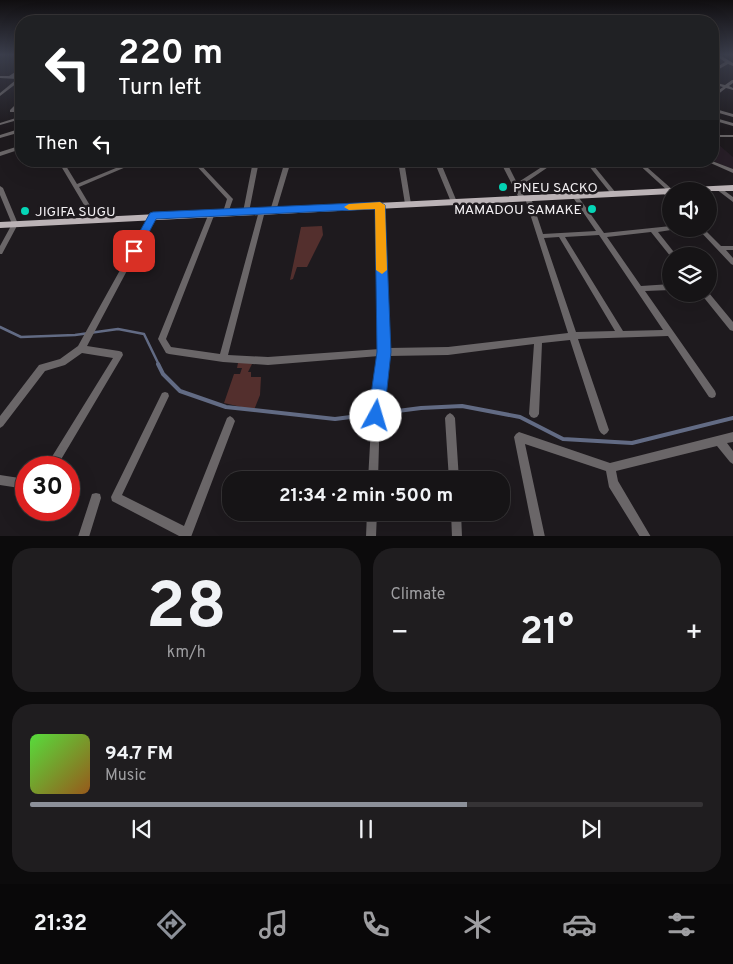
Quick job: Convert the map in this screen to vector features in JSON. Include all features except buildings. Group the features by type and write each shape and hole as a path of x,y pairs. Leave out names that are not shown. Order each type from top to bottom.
{"main road":[{"path":"718,188 733,188"},
{"path":"0,225 226,212 662,193"}],"street":[{"path":"719,92 733,81"},
{"path":"0,95 15,83"},
{"path":"719,85 733,89"},
{"path":"719,111 733,116"},
{"path":"0,124 15,120"},
{"path":"719,120 733,125"},
{"path":"0,137 15,132"},
{"path":"719,136 733,136"},
{"path":"0,154 15,149"},
{"path":"719,165 733,171"},
{"path":"63,167 95,219"},
{"path":"75,187 120,167"},
{"path":"200,167 230,199 226,212"},
{"path":"246,212 255,167"},
{"path":"273,211 286,167"},
{"path":"402,167 408,204"},
{"path":"439,167 454,202"},
{"path":"506,167 525,198 540,236 604,430"},
{"path":"516,186 546,167"},
{"path":"592,167 614,194"},
{"path":"643,167 662,186"},
{"path":"0,188 15,224 0,252"},
{"path":"718,188 733,200"},
{"path":"575,196 712,394"},
{"path":"373,471 376,412 384,352 380,205"},
{"path":"223,358 262,211"},
{"path":"212,213 162,339 169,350 223,358 268,361 384,352 448,351 573,336 670,333"},
{"path":"0,423 42,368 62,362 81,349 153,216"},
{"path":"540,236 602,234 662,229"},
{"path":"653,230 667,247"},
{"path":"561,235 621,334"},
{"path":"709,237 733,262"},
{"path":"720,248 733,248"},
{"path":"640,289 662,288"},
{"path":"712,302 733,328"},
{"path":"534,414 538,340"},
{"path":"57,456 119,355 81,349"},
{"path":"165,396 116,498 187,535 230,421"},
{"path":"450,418 453,471"},
{"path":"540,536 519,437 610,468 733,437"},
{"path":"719,441 733,458"},
{"path":"610,468 613,483 646,536"},
{"path":"0,480 15,482"},
{"path":"84,536 96,498"},
{"path":"371,536 372,521"},
{"path":"457,521 458,536"}],"shaded area":[{"path":"719,145 733,157 733,169 719,163"},
{"path":"322,226 323,235 307,267 297,267 293,279 290,280 301,227"},
{"path":"242,361 252,364 248,372 251,372 251,377 261,377 260,395 254,410 224,403 234,374 240,374 242,368 237,368 238,363"}],"waterway":[{"path":"0,327 21,337 75,335 118,329 144,334 159,365"},
{"path":"158,364 163,374 180,391 226,407 335,419 421,408 462,406 520,417 563,439 632,443 733,418"}],"slow traffic":[{"path":"349,207 380,205 382,270"}],"place":[{"name":"PNEU SACKO","path":"503,187"},
{"name":"MAMADOU SAMAKE","path":"592,209"},
{"name":"JIGIFA SUGU","path":"25,211"}],"route":[{"path":"134,251 153,216 380,205 384,352 376,416"}]}
